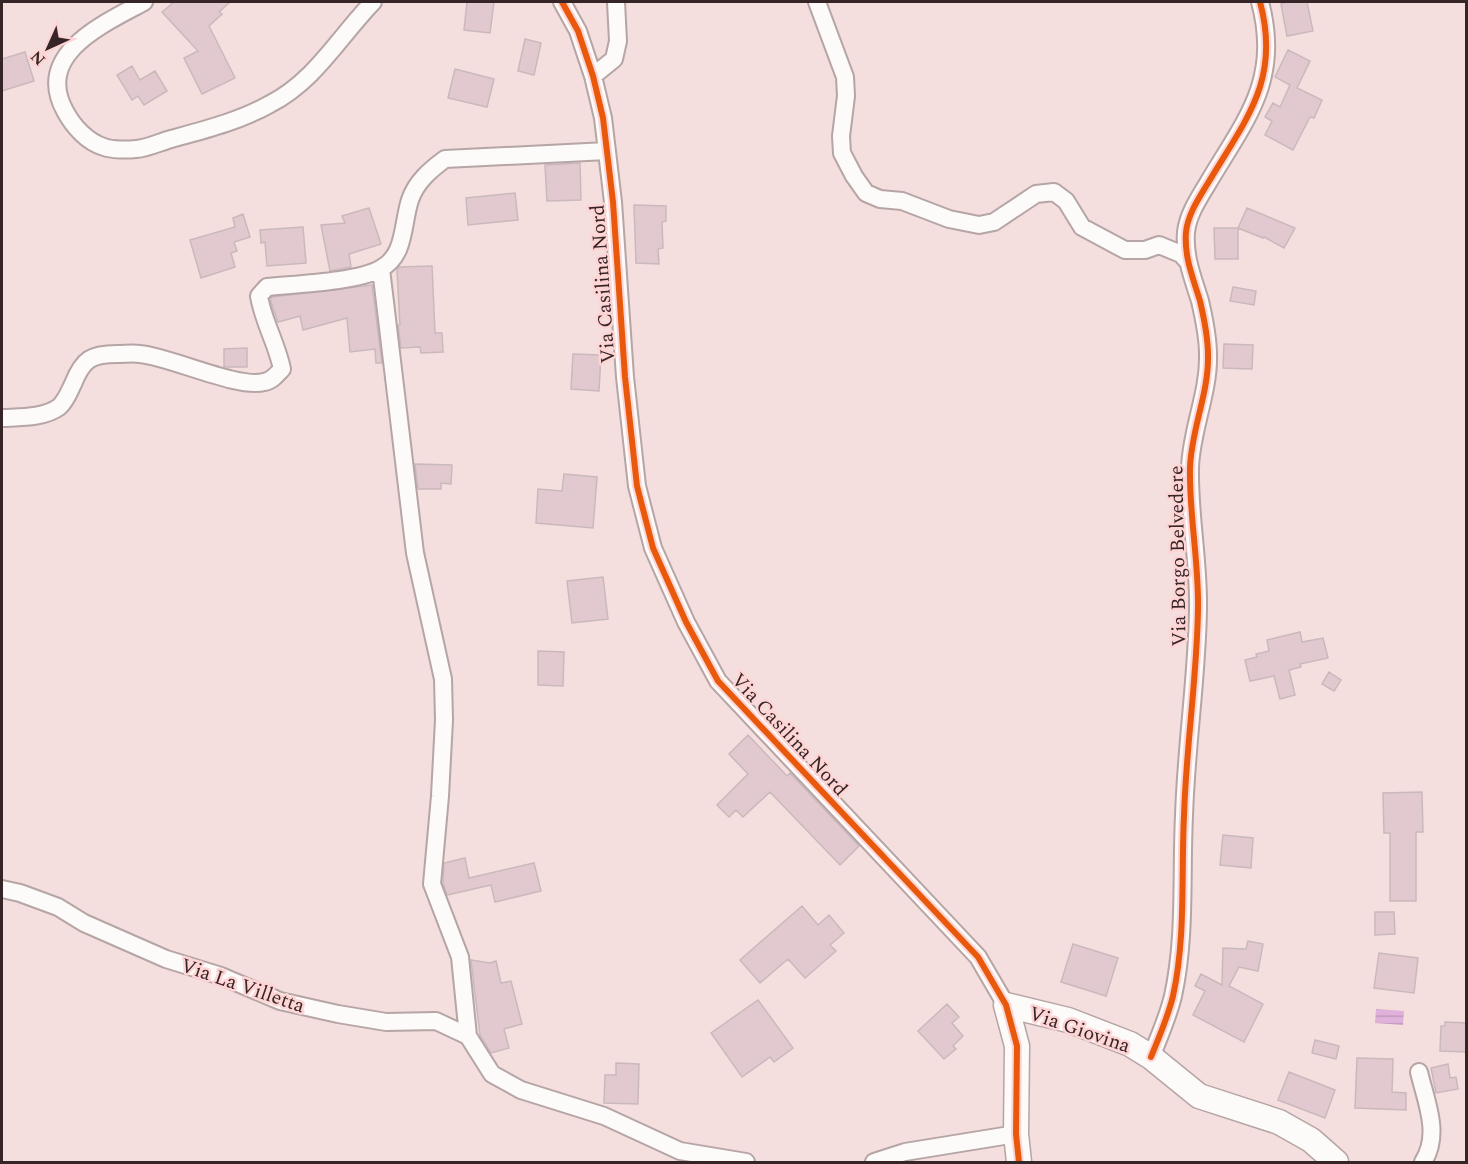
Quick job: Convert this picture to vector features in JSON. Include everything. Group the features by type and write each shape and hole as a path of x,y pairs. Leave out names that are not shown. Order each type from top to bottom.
{"street":[{"path":"144,2 100,26 72,47 56,74 59,99 70,119 88,139 105,148 136,149 212,128 270,105 315,70 373,2"},
{"name":"Via Casilina Nord","path":"562,2 578,31 593,76 603,118 613,202 625,376 638,486 653,548 686,622 718,681 978,957 1006,1005 1017,1047 1016,1134 1019,1162"},
{"path":"593,76 614,59 618,41 616,2"},
{"path":"817,2 834,42 845,77 842,153 866,193 880,199 902,201 949,219 979,225 994,222 1036,194 1054,192 1066,201 1082,227 1125,250 1145,250 1159,245 1181,254 1188,262"},
{"name":"Via Borgo Belvedere","path":"1151,1057 1172,998 1179,959 1184,798 1198,627 1190,462 1207,372 1208,351 1201,306 1188,262 1186,232 1191,212 1252,110 1263,81 1267,48 1260,2"},
{"path":"2,418 39,415 61,406 84,363 92,357 103,354 141,354 242,381 264,383 274,378 282,369 261,309 259,296 267,287 359,277 381,269 394,258 401,243 410,199 419,183 428,171 445,159 607,151"},
{"path":"381,269 415,553 443,679 444,720 440,796 432,884 460,957 468,1036 492,1074 521,1090 604,1116 680,1151 746,1162"},
{"name":"Via La Villetta","path":"2,889 58,907 84,923 166,959 221,976 280,1001 386,1022 436,1021 468,1036"},
{"name":"Via Giovina","path":"1006,1005 1074,1022 1130,1044 1151,1057 1199,1096 1280,1122 1311,1140 1336,1162"},
{"path":"1419,1072 1433,1134 1431,1147 1423,1162"},
{"path":"874,1162 905,1152 1016,1134"}],"shaded area":[{"path":"1376,1009 1404,1011 1403,1025 1375,1023"}],"building":[{"path":"174,2 230,2 219,12 222,14 209,26 235,78 202,94 184,58 198,51 162,12"},
{"path":"467,2 494,2 490,33 464,30"},
{"path":"1283,2 1307,2 1313,31 1287,36 1281,4"},
{"path":"525,39 541,43 534,75 518,71"},
{"path":"1288,50 1310,61 1297,88 1322,100 1314,118 1310,117 1293,150 1265,135 1272,121 1265,117 1273,103 1280,107 1290,85 1275,77"},
{"path":"25,52 34,81 2,91 2,59"},
{"path":"132,66 140,80 155,71 167,91 144,105 138,96 132,100 117,75"},
{"path":"455,69 494,79 487,107 448,98"},
{"path":"580,163 581,200 547,201 545,165"},
{"path":"515,193 518,220 468,225 466,198"},
{"path":"634,205 666,206 666,221 662,222 663,248 658,249 659,264 636,263"},
{"path":"369,208 381,244 349,254 351,267 330,271 321,225 345,223 342,216"},
{"path":"1247,208 1295,228 1284,248 1264,237 1238,228"},
{"path":"243,214 250,237 234,242 237,251 231,253 235,267 201,278 190,240 235,227 233,218"},
{"path":"303,227 306,263 267,266 265,242 261,243 260,230"},
{"path":"1214,228 1238,228 1238,259 1215,259"},
{"path":"432,266 435,333 442,333 443,352 421,353 420,347 401,348 398,325 400,325 397,269 399,267"},
{"path":"372,285 382,363 376,363 375,349 350,352 347,318 303,330 300,316 278,322 270,299 272,297"},
{"path":"1233,287 1256,291 1254,305 1230,301"},
{"path":"1224,344 1253,345 1252,369 1223,368"},
{"path":"247,348 247,367 224,367 224,349"},
{"path":"573,354 601,355 599,391 571,389"},
{"path":"415,464 452,465 451,484 441,483 441,489 418,489"},
{"path":"564,474 597,477 593,528 536,523 538,489 562,491"},
{"path":"603,577 608,619 572,623 567,581"},
{"path":"1300,632 1302,642 1323,638 1328,658 1300,664 1301,667 1289,670 1295,695 1280,699 1274,676 1250,681 1245,660 1269,651 1267,640"},
{"path":"538,651 564,652 563,686 538,685"},
{"path":"1329,672 1341,680 1334,691 1322,684"},
{"path":"748,735 787,776 790,773 859,846 840,865 770,792 743,817 736,810 729,817 717,805 748,774 729,754"},
{"path":"1422,792 1423,832 1416,832 1416,901 1390,901 1390,833 1384,833 1383,793"},
{"path":"1223,835 1253,838 1251,868 1220,865"},
{"path":"465,858 469,878 534,863 541,891 495,902 491,885 447,895 443,883 444,863"},
{"path":"802,906 818,925 829,915 844,933 830,945 836,951 805,978 788,959 760,983 740,960"},
{"path":"1375,912 1394,912 1395,934 1375,935"},
{"path":"1248,941 1263,944 1258,971 1239,967 1229,986 1263,1004 1244,1042 1193,1015 1205,991 1195,986 1201,974 1222,985 1223,948 1246,949"},
{"path":"1073,944 1118,958 1106,996 1061,982"},
{"path":"1379,953 1418,958 1414,993 1374,988"},
{"path":"471,960 490,963 496,961 501,983 511,981 522,1024 504,1029 509,1048 491,1053 480,1035"},
{"path":"758,1000 793,1048 774,1062 770,1057 742,1077 711,1033"},
{"path":"947,1004 959,1017 952,1023 963,1036 953,1046 956,1049 944,1059 918,1031"},
{"path":"1445,1022 1467,1023 1467,1052 1440,1051 1441,1026 1445,1026"},
{"path":"1315,1040 1339,1046 1336,1059 1312,1053"},
{"path":"1357,1058 1393,1059 1392,1092 1406,1093 1406,1110 1355,1108"},
{"path":"616,1063 639,1064 638,1104 604,1103 605,1075 616,1075"},
{"path":"1448,1064 1450,1078 1456,1077 1458,1089 1436,1093 1431,1068"},
{"path":"1289,1072 1335,1090 1325,1118 1278,1100"}],"cycle path":[{"path":"562,2 578,31 593,76 603,118 613,202 625,377 637,486 653,548 686,622 718,681 978,957 1006,1005 1017,1046 1016,1134 1019,1162"},
{"path":"1151,1057 1171,1004 1180,951 1185,790 1196,661 1198,591 1190,468 1193,440 1206,383 1208,348 1206,328 1188,259 1186,232 1194,206 1247,118 1263,77 1266,54 1260,2"}]}
